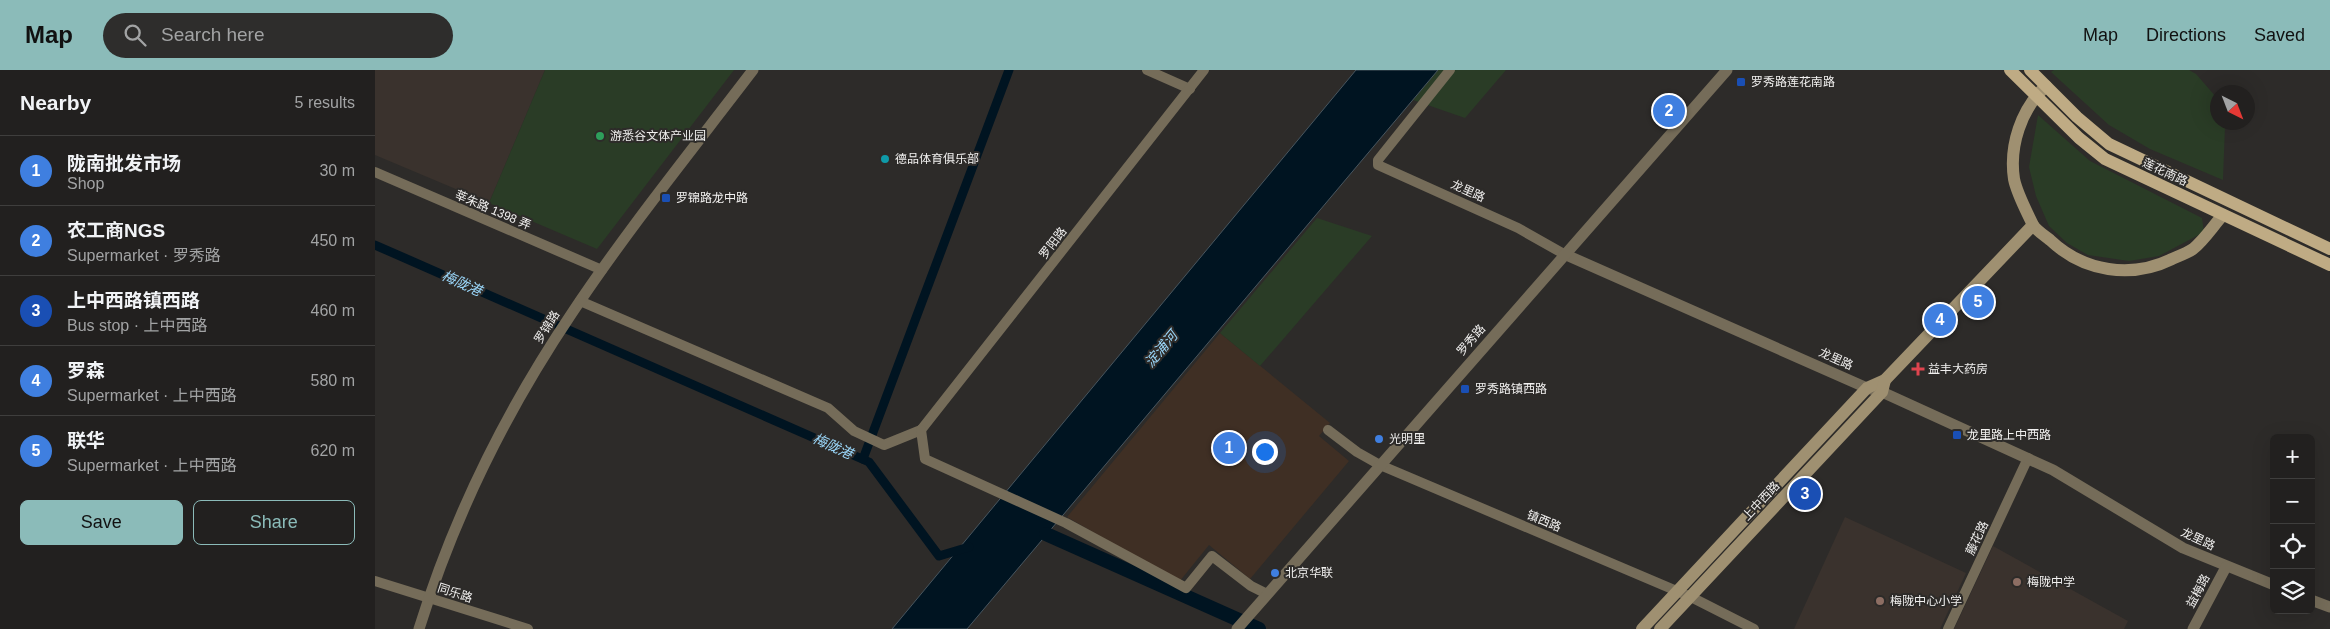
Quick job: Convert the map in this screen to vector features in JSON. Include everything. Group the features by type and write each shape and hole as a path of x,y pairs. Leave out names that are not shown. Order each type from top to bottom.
{"main road":[{"name":"莲花南路","path":"2010,70 2079,138 2105,159 2330,266"},
{"name":"莲花南路","path":"2030,70 2077,117 2109,144 2330,249"},
{"path":"2046,86 2036,96 2022,118 2013,151 2014,180 2033,225 2072,257 2091,266 2111,271 2156,267 2191,250 2203,240 2223,215"},
{"name":"上中西路","path":"1660,629 2033,225"},
{"name":"上中西路","path":"1642,629 1867,388 1883,386"}],"street":[{"name":"罗锦路","path":"419,629 428,598 473,485 517,401 571,314 602,270 753,70"},
{"path":"1147,70 1189,89"},
{"name":"罗阳路","path":"921,430 1204,70"},
{"name":"龙里路","path":"1450,70 1378,160 1381,168 1518,228 1564,254 1867,388"},
{"name":"罗秀路","path":"1237,629 1727,70"},
{"name":"莘朱路 1398 弄","path":"375,172 602,270"},
{"path":"580,301 828,408 855,431 884,445 921,430 925,459 1058,519 1186,588 1212,556 1251,586 1267,594"},
{"name":"龙里路","path":"1883,386 2081,485 2163,537 2226,567 2270,584"},
{"name":"镇西路","path":"1328,430 1357,452 1380,465 1678,591 1754,629"},
{"name":"藤花路","path":"1948,629 2028,458"},
{"name":"益梅路","path":"2193,629 2226,567"},
{"name":"同乐路","path":"375,581 528,629"},
{"path":"2315,601 2330,607"}],"shaded area":[{"path":"375,70 545,70 489,203 375,155"},
{"path":"1220,333 1330,423 1319,436 1349,461 1250,579 1209,545 1179,582 1067,517"},
{"name":"梅陇中心小学","path":"1845,517 1966,573 1940,629 1794,629"},
{"name":"梅陇中学","path":"1993,546 2128,621 2124,629 1954,629"}],"green space":[{"name":"游悉谷文体产业园","path":"545,70 734,70 597,249 489,203"},
{"path":"1438,70 1506,70 1465,118 1413,100"},
{"path":"2054,70 2189,70 2196,74 2210,90 2210,130 2225,130 2223,180 2150,149 2109,125 2051,72"},
{"path":"2038,115 2090,161 2202,218 2204,232 2159,256 2129,261 2088,255 2067,243 2049,226 2036,196 2029,167"},
{"path":"1317,218 1372,236 1260,366 1220,333"}],"water":[{"name":"淀浦河","path":"1356,70 1438,70 967,629 892,629"}],"waterway":[{"path":"863,459 1009,70"},
{"name":"梅陇港","path":"375,245 869,462 939,556 969,547"},
{"name":"梅陇港","path":"1046,534 1259,629"}],"place":[{"name":"罗秀路莲花南路","path":"1741,82"},
{"name":"农工商NGS","path":"1669,111"},
{"name":"游悉谷文体产业园","path":"600,136"},
{"name":"德品体育俱乐部","path":"885,159"},
{"name":"罗锦路龙中路","path":"666,198"},
{"name":"联华","path":"1978,302"},
{"name":"罗森","path":"1940,320"},
{"name":"益丰大药房","path":"1918,369"},
{"name":"罗秀路镇西路","path":"1465,389"},
{"name":"龙里路上中西路","path":"1957,435"},
{"name":"光明里","path":"1379,439"},
{"name":"陇南批发市场","path":"1229,448"},
{"name":"上中西路镇西路","path":"1805,494"},
{"name":"北京华联","path":"1275,573"},
{"name":"梅陇中学","path":"2017,582"},
{"name":"梅陇中心小学","path":"1880,601"}]}
